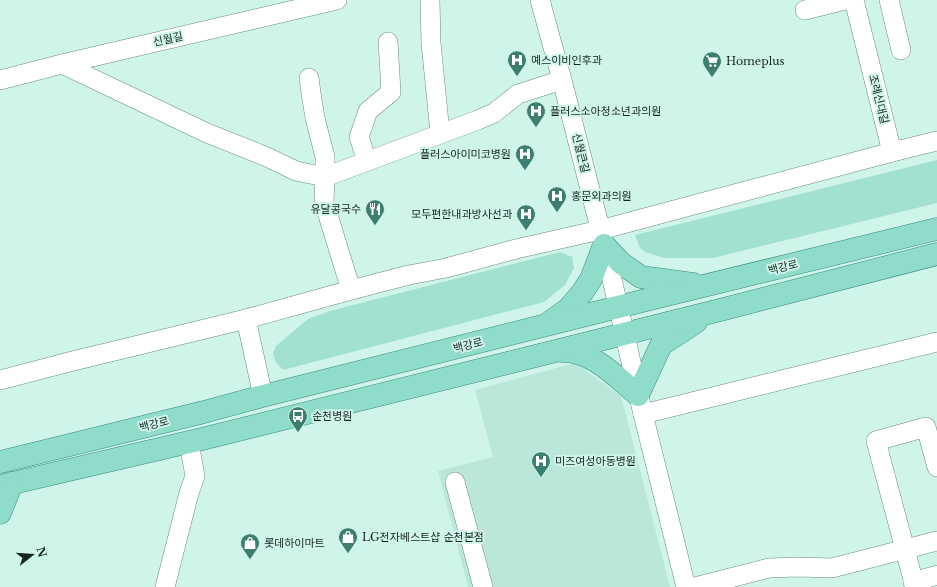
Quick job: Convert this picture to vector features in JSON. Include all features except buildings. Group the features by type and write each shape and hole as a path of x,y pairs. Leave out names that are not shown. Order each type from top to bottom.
{"main road":[{"name":"백강로","path":"0,462 618,307 937,229"},
{"path":"602,237 621,263 641,277 704,286"},
{"path":"546,326 568,309 582,293 591,279 602,237"},
{"path":"0,512 6,485 190,442 557,351 937,254"},
{"path":"557,351 570,350 594,360 607,369 640,405 661,345 708,313"}],"street":[{"name":"신월길","path":"0,80 62,64 337,0"},
{"path":"430,0 431,43 440,134"},
{"name":"신월큰길","path":"540,0 602,237 640,405 687,587"},
{"path":"805,10 845,0"},
{"name":"조례신대길","path":"854,0 892,152"},
{"path":"889,0 901,50"},
{"path":"368,160 360,137 368,111 391,92 388,42"},
{"path":"62,64 207,134 267,157 296,171 325,177 494,113 518,94 562,80"},
{"path":"309,78 310,93 315,118 325,157 324,202 351,290"},
{"path":"0,380 246,319 351,290 410,275 446,268 516,249 602,237 892,152 937,141"},
{"path":"246,319 263,396"},
{"path":"640,405 937,342"},
{"path":"937,467 926,427 876,441 914,584 937,575"},
{"path":"165,587 189,493 195,476 190,442"},
{"path":"455,482 483,587"},
{"path":"687,587 769,568 832,568 937,540"}],"shaded area":[{"path":"937,160 937,203 713,258 664,258 645,252 640,248 635,235"},
{"path":"560,252 572,257 574,268 565,285 544,302 283,370 276,362 273,354 276,346 308,319 330,311"},
{"name":"미즈여성아동병원","path":"575,363 621,396 670,587 468,587 438,471 493,457 475,390"}],"place":[{"name":"예스이비인후과","path":"517,77"},
{"name":"Homeplus","path":"712,78"},
{"name":"플러스소아청소년과의원","path":"536,128"},
{"name":"플러스아이미코병원","path":"525,171"},
{"name":"홍문외과의원","path":"557,213"},
{"name":"유달콩국수","path":"375,226"},
{"name":"모두편한내과방사선과","path":"526,231"},
{"name":"순천병원","path":"298,433"},
{"name":"미즈여성아동병원","path":"541,478"},
{"name":"LG전자베스트샵 순천본점","path":"348,554"},
{"name":"롯데하이마트","path":"250,560"}]}
